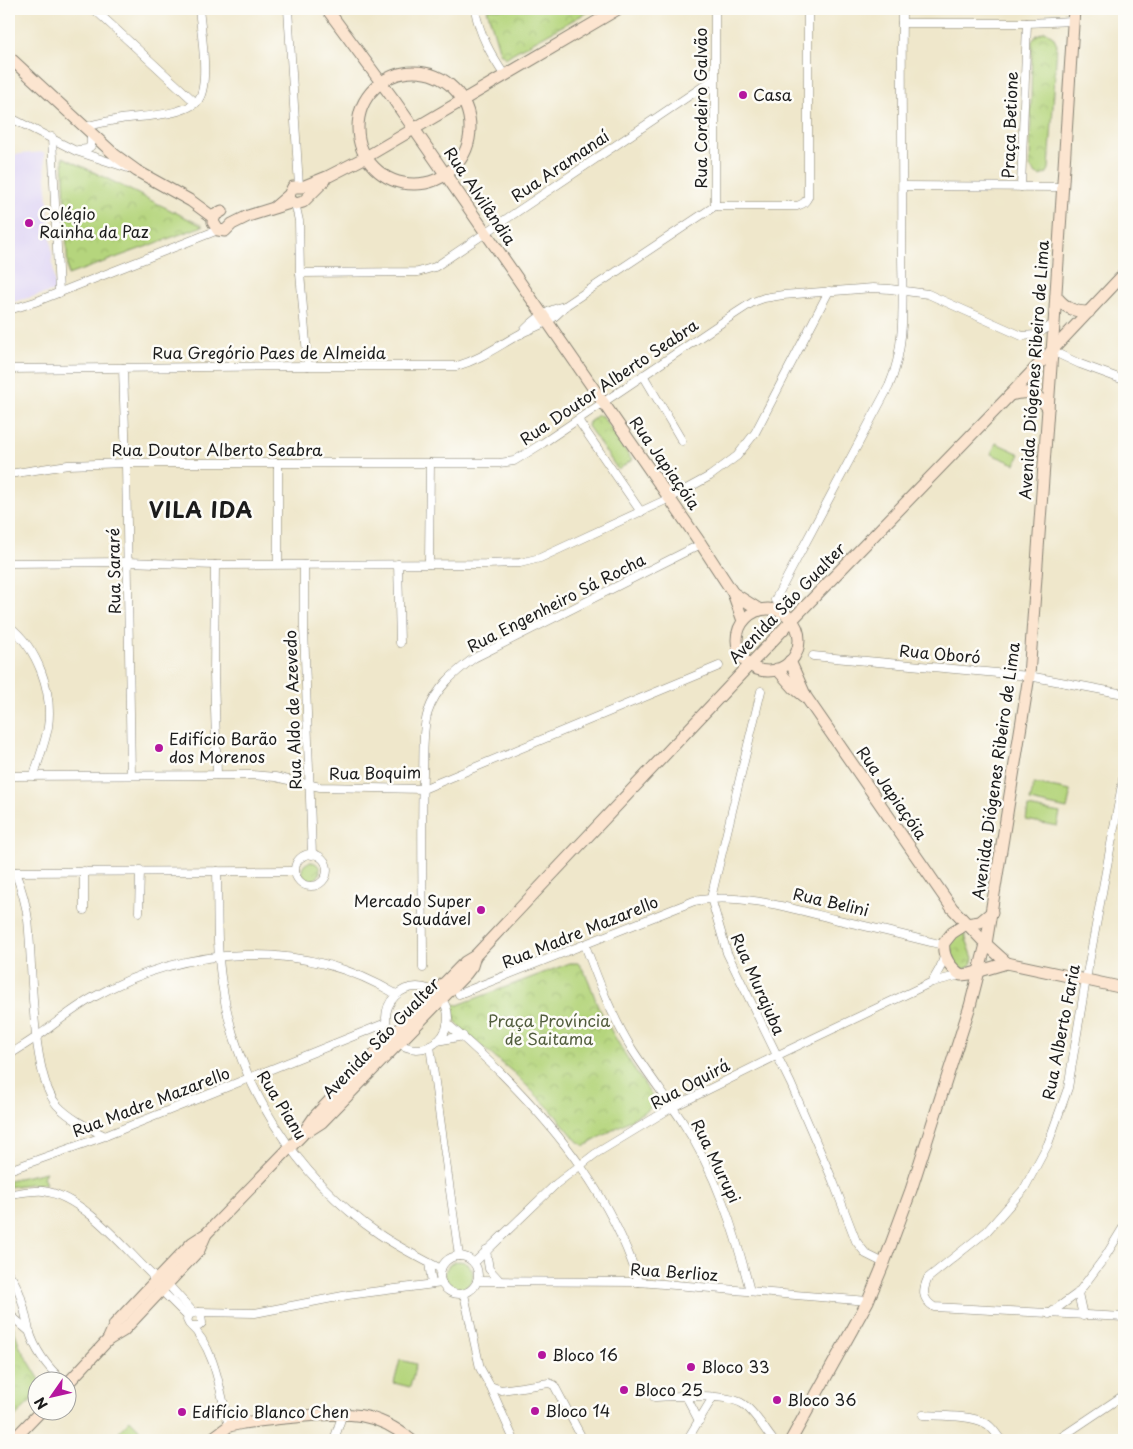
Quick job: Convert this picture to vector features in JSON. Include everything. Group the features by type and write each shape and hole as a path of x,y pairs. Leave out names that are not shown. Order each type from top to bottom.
{"street":[{"path":"94,9 196,103"},
{"path":"76,151 87,149 90,146 91,134 100,122 171,112 184,109 196,103 201,96 203,82 199,9"},
{"path":"288,9 297,167 300,273 308,366"},
{"name":"Rua Alvilândia","path":"327,9 382,83 603,402"},
{"path":"475,9 479,28 490,54 505,76"},
{"path":"9,310 35,302 195,238 222,220 248,216 275,207 366,157 618,9"},
{"name":"Rua Cordeiro Galvão","path":"715,9 715,206"},
{"path":"715,206 796,206 803,204 808,197 808,9"},
{"path":"775,600 896,370 900,347 902,291 902,9"},
{"name":"Avenida Diógenes Ribeiro de Lima","path":"791,1440 868,1301 884,1264 911,1190 970,1006 986,944 1029,676 1074,9"},
{"path":"902,23 1073,21"},
{"name":"Praça Betione","path":"1027,23 1021,187 1063,187"},
{"path":"9,58 91,134 137,171 222,220"},
{"path":"421,73 431,75 445,82 463,100 469,116 469,141 467,149 458,164 446,175 425,184 402,183 382,174 366,157 361,144 360,117 368,98 382,83 401,74 421,73"},
{"name":"Rua Aramanaí","path":"300,273 418,272 435,267 714,79"},
{"path":"9,117 52,137 76,151 137,171"},
{"path":"91,134 100,122"},
{"path":"52,137 59,292"},
{"path":"902,186 1021,187"},
{"name":"Rua Gregório Paes de Almeida","path":"9,369 457,366 485,356 521,334 715,206"},
{"name":"Avenida São Gualter","path":"76,1372 108,1340 123,1332 159,1281 199,1250 206,1234 291,1147 315,1116 395,1040 438,995 465,962 475,956 792,620 1010,395 1124,274"},
{"name":"Rua Doutor Alberto Seabra","path":"9,474 68,465 126,463 499,463 514,461 753,302 783,295 873,288 902,291 928,294 1022,336 1035,335 1054,324"},
{"path":"9,563 127,562 214,565 429,564 510,563 540,558 670,498 727,465 755,433 829,291"},
{"path":"1056,296 1066,307 1072,310 1089,312"},
{"path":"1052,351 1080,364 1124,380"},
{"name":"Rua Sararé","path":"123,368 131,775"},
{"path":"643,376 682,441"},
{"path":"1010,395 1027,392 1034,394 1048,408"},
{"name":"Rua Japiaçóia","path":"603,402 733,593 743,621"},
{"path":"578,420 641,512"},
{"path":"278,463 278,564"},
{"path":"429,564 430,463"},
{"name":"Rua Engenheiro Sá Rocha","path":"423,968 422,788 427,714 436,695 452,675 474,658 701,544"},
{"path":"398,564 400,642"},
{"path":"214,565 214,674 217,775"},
{"name":"Rua Aldo de Azevedo","path":"304,565 304,628 312,854"},
{"name":"Rua Japiaçóia","path":"733,593 760,610"},
{"path":"760,610 777,610 792,620 798,637 798,647 790,660 777,669 760,670 750,665 740,652 737,644 739,628 743,621 750,614 760,610"},
{"path":"9,626 32,652 47,690 49,702 48,726 34,776"},
{"name":"Rua Oboró","path":"812,656 1029,676 1124,694"},
{"name":"Rua Japiaçóia","path":"790,660 806,697 952,908 966,924"},
{"name":"Rua Boquim","path":"9,776 217,775 275,777 320,787 422,788 719,666"},
{"name":"Rua Japiaçóia","path":"777,669 794,688 806,697"},
{"name":"Rua Murajuba","path":"761,691 711,898 727,953 791,1084 859,1247 866,1254 884,1264"},
{"name":"Rua Alberto Faria","path":"1049,1314 934,1307 928,1303 923,1293 923,1288 928,1278 987,1231 1024,1189 1048,1144 1068,1088 1124,774"},
{"path":"312,854 322,859 327,869 324,880 315,886 310,886 300,881 295,871 298,861 312,854"},
{"path":"105,1136 69,1116 58,1106 52,1098 43,1076 37,1037 28,918 22,892 12,872 140,870 295,871"},
{"path":"139,912 140,870"},
{"path":"84,871 84,910"},
{"name":"Rua Pianu","path":"217,871 219,956 225,1002 231,1028 248,1079 269,1116 312,1174 351,1212 378,1234 441,1269"},
{"name":"Rua Madre Mazarello","path":"459,994 694,901 711,898"},
{"name":"Rua Belini","path":"711,898 730,898 797,910 943,951"},
{"path":"932,982 940,968 943,951 952,933 952,908"},
{"path":"952,933 966,924 980,922 992,912"},
{"path":"966,924 1007,963"},
{"name":"Rua Murupi","path":"585,945 631,1048 682,1121 701,1155 724,1206 739,1249 750,1291"},
{"path":"943,951 949,965 961,975 979,972 1007,963 1124,988"},
{"path":"9,1055 92,997 166,967 219,956 254,955 295,958 348,972 380,985 396,994"},
{"name":"Rua Oquirá","path":"474,1263 556,1184 581,1165 672,1108 932,982 961,975"},
{"path":"438,1041 444,1033 447,1024 447,1012 438,995 430,989 418,986 406,988 396,994 387,1008 386,1024 395,1040 414,1049 430,1046 438,1041 463,1036"},
{"name":"Rua Madre Mazarello","path":"9,1170 105,1136 386,1024"},
{"path":"447,1024 463,1036 522,1095 558,1135 581,1165 616,1223 639,1282"},
{"path":"430,1046 458,1256"},
{"path":"9,1194 42,1191 71,1201 90,1214 197,1317 204,1344"},
{"path":"1049,1314 1078,1293 1124,1226"},
{"path":"486,1250 489,1269 500,1281"},
{"path":"458,1256 467,1258 474,1263 478,1272 477,1281 472,1290 464,1294 451,1293 442,1283 441,1269 449,1259 458,1256"},
{"path":"429,1263 432,1284"},
{"path":"9,1274 19,1292 30,1332 44,1361 56,1372"},
{"name":"Rua Berlioz","path":"477,1281 639,1282 868,1301"},
{"path":"229,1426 211,1359 204,1344 189,1324 197,1317 255,1313 348,1295 442,1283"},
{"path":"1078,1293 1083,1316"},
{"path":"464,1294 480,1368 514,1440"},
{"path":"9,1314 30,1332"},
{"path":"1049,1314 1124,1317"},
{"path":"490,1386 502,1390 549,1383 554,1385 583,1440"},
{"path":"1057,1440 1124,1395"},
{"path":"686,1396 699,1421"},
{"path":"654,1397 686,1396 731,1399 743,1404 773,1440"},
{"path":"687,1440 713,1397"},
{"path":"334,1440 343,1413"},
{"path":"210,1440 229,1426 268,1420 343,1413 367,1416 379,1420 394,1427 411,1440"},
{"path":"923,1415 975,1419 991,1427 1000,1440"},
{"path":"13,1440 30,1422"}],"shaded area":[{"name":"Colégio Rainha da Paz","path":"44,152 55,291 9,303 9,155"}],"green space":[{"path":"487,9 593,9 506,58 500,53"},
{"path":"1045,31 1053,36 1057,44 1049,169 1047,173 1041,176 1036,174 1030,167 1032,41 1037,35"},
{"path":"63,157 203,226 68,275"},
{"path":"598,415 602,416 632,460 618,470 588,426 589,422"},
{"path":"996,443 1020,454 1015,464 991,454"},
{"path":"1034,784 1071,791 1067,809 1030,801"},
{"path":"1028,807 1060,813 1057,826 1026,820"},
{"path":"311,862 317,865 320,871 317,877 311,880 305,877 302,871 305,865"},
{"path":"960,933 964,933 973,958 969,967 960,970 952,965 946,945"},
{"name":"Praça Província de Saitama","path":"570,963 578,963 582,968 605,1020 653,1097 649,1109 585,1146 578,1142 551,1110 514,1073 463,1031 455,1020 452,1006"},
{"path":"46,1172 43,1177 46,1184 9,1187 9,1180"},
{"path":"459,1261 469,1265 473,1275 469,1285 459,1289 449,1285 445,1275 449,1265"},
{"path":"9,1314 20,1347 35,1372 28,1372 28,1404 9,1424"},
{"path":"400,1360 416,1364 410,1387 394,1383"},
{"path":"130,1420 149,1440 127,1440 119,1431"}],"place":[{"name":"Casa","path":"743,95"},
{"name":"Colégio Rainha da Paz","path":"29,223"},
{"name":"Edifício Barão dos Morenos","path":"159,748"},
{"name":"Mercado Super Saudável","path":"481,910"},
{"name":"Bloco 16","path":"542,1355"},
{"name":"Bloco 33","path":"691,1367"},
{"name":"Bloco 25","path":"624,1390"},
{"name":"Bloco 36","path":"777,1400"},
{"name":"Bloco 14","path":"535,1411"},
{"name":"Edifício Blanco Chen","path":"182,1412"}],"district":[{"name":"VILA IDA","path":"201,511"}]}
